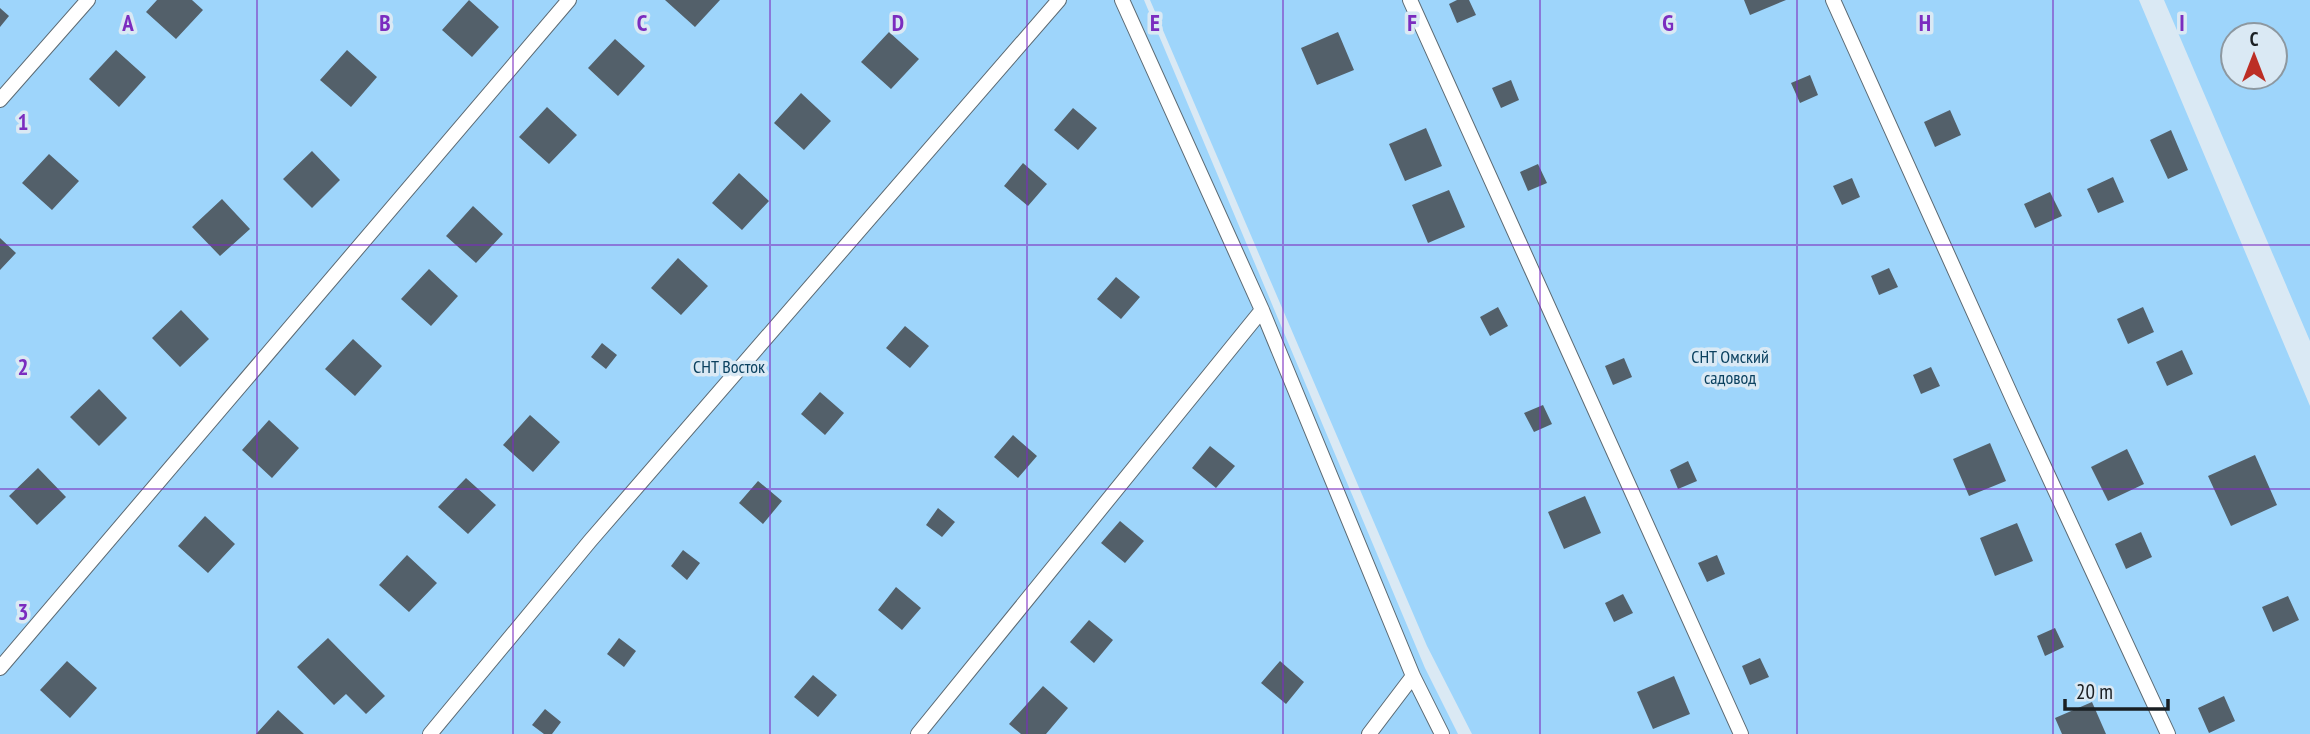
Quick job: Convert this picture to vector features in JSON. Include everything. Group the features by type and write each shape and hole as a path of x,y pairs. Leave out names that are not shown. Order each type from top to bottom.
{"lane":[{"path":"0,100 88,0"},
{"path":"0,668 569,0"},
{"path":"430,734 590,541 1059,0"},
{"path":"1122,0 1262,310 1413,676 1443,734"},
{"path":"1410,0 1741,734"},
{"path":"1833,0 2168,734"},
{"path":"918,734 1262,310"},
{"path":"1368,734 1413,676"}],"green space":[{"name":"СНТ Восток","path":"0,0 1144,0 1425,668 1458,734 0,734"},
{"name":"СНТ Омский садовод","path":"1150,0 2139,0 2310,406 2310,734 1472,734 1427,646"},
{"path":"2164,0 2310,0 2310,341"}],"building":[{"path":"157,0 192,0 203,10 176,39 146,12"},
{"path":"469,0 499,27 472,57 442,30"},
{"path":"665,0 720,0 695,27"},
{"path":"1457,0 1469,0 1476,15 1457,23 1449,4"},
{"path":"1744,0 1786,0 1750,15"},
{"path":"0,8 9,16 0,27"},
{"path":"889,32 919,59 891,89 861,62"},
{"path":"1338,32 1354,70 1317,85 1301,48"},
{"path":"615,39 645,66 618,96 588,68"},
{"path":"116,50 146,77 119,107 89,79"},
{"path":"347,50 377,77 351,107 320,80"},
{"path":"1810,75 1818,95 1800,103 1791,83"},
{"path":"1511,80 1519,100 1501,108 1492,88"},
{"path":"801,93 831,121 804,150 774,123"},
{"path":"547,107 577,135 549,164 519,137"},
{"path":"1073,108 1097,128 1078,150 1054,130"},
{"path":"1950,110 1961,135 1935,147 1924,122"},
{"path":"1426,128 1442,166 1405,181 1389,144"},
{"path":"2171,130 2188,170 2168,179 2150,140"},
{"path":"312,151 340,180 312,208 283,179"},
{"path":"49,154 79,181 52,210 22,183"},
{"path":"1023,163 1047,184 1028,206 1004,186"},
{"path":"1538,164 1547,183 1528,191 1520,172"},
{"path":"739,173 769,201 742,230 712,203"},
{"path":"2113,177 2124,202 2098,213 2087,189"},
{"path":"1852,178 1860,197 1842,205 1833,186"},
{"path":"1449,190 1465,227 1428,243 1412,205"},
{"path":"2050,192 2062,216 2035,228 2024,204"},
{"path":"222,199 250,229 220,256 192,227"},
{"path":"473,206 503,234 476,263 446,236"},
{"path":"0,238 16,253 0,270"},
{"path":"678,258 708,286 681,315 651,288"},
{"path":"1889,268 1898,287 1879,295 1871,276"},
{"path":"429,269 458,296 431,326 401,299"},
{"path":"1116,277 1140,297 1121,319 1097,299"},
{"path":"1498,307 1508,326 1490,336 1480,317"},
{"path":"2143,307 2154,332 2128,344 2117,319"},
{"path":"181,310 209,339 180,367 152,338"},
{"path":"905,326 929,346 910,368 886,348"},
{"path":"353,339 382,366 355,396 325,369"},
{"path":"602,343 617,355 606,369 591,357"},
{"path":"2182,350 2193,374 2167,386 2156,362"},
{"path":"1624,358 1632,377 1613,385 1605,366"},
{"path":"1931,367 1940,386 1921,394 1913,375"},
{"path":"99,389 127,418 99,446 70,417"},
{"path":"820,392 844,413 825,435 801,414"},
{"path":"1543,405 1552,424 1534,432 1524,413"},
{"path":"530,415 560,442 533,472 503,445"},
{"path":"269,420 299,448 272,478 242,450"},
{"path":"1013,435 1037,456 1018,478 994,457"},
{"path":"1990,443 2006,481 1969,496 1953,459"},
{"path":"1210,446 1235,466 1216,488 1192,468"},
{"path":"2127,449 2144,484 2108,501 2091,467"},
{"path":"2255,455 2277,505 2231,526 2208,476"},
{"path":"1688,461 1697,481 1678,489 1670,470"},
{"path":"38,468 66,497 37,525 9,496"},
{"path":"466,478 496,505 468,534 438,507"},
{"path":"758,481 782,501 763,524 739,503"},
{"path":"1585,496 1601,533 1564,549 1548,512"},
{"path":"938,508 955,522 942,537 926,525"},
{"path":"205,516 235,544 208,573 178,546"},
{"path":"1120,521 1144,541 1125,563 1101,543"},
{"path":"2017,523 2033,561 1995,576 1980,538"},
{"path":"2141,532 2152,557 2126,569 2115,544"},
{"path":"683,550 700,563 687,580 671,566"},
{"path":"407,555 437,583 409,612 379,585"},
{"path":"1717,555 1725,574 1707,582 1698,563"},
{"path":"896,587 921,608 902,630 878,610"},
{"path":"1623,594 1633,613 1614,622 1605,603"},
{"path":"2288,596 2299,620 2273,632 2262,607"},
{"path":"1089,620 1113,640 1094,663 1070,642"},
{"path":"2055,628 2064,647 2045,656 2037,636"},
{"path":"328,638 385,696 366,714 346,694 334,705 297,667"},
{"path":"619,638 636,651 624,667 607,654"},
{"path":"1760,658 1769,677 1750,685 1742,666"},
{"path":"67,661 97,688 70,718 40,690"},
{"path":"1280,661 1304,682 1286,704 1261,683"},
{"path":"813,675 837,695 818,717 794,697"},
{"path":"1674,676 1690,714 1653,729 1637,692"},
{"path":"1043,686 1068,708 1046,734 1021,734 1009,724"},
{"path":"2224,696 2235,721 2209,733 2198,708"},
{"path":"2092,702 2106,734 2062,734 2055,718"},
{"path":"545,709 561,722 552,734 544,734 532,725"},
{"path":"278,710 304,734 256,734"}]}
